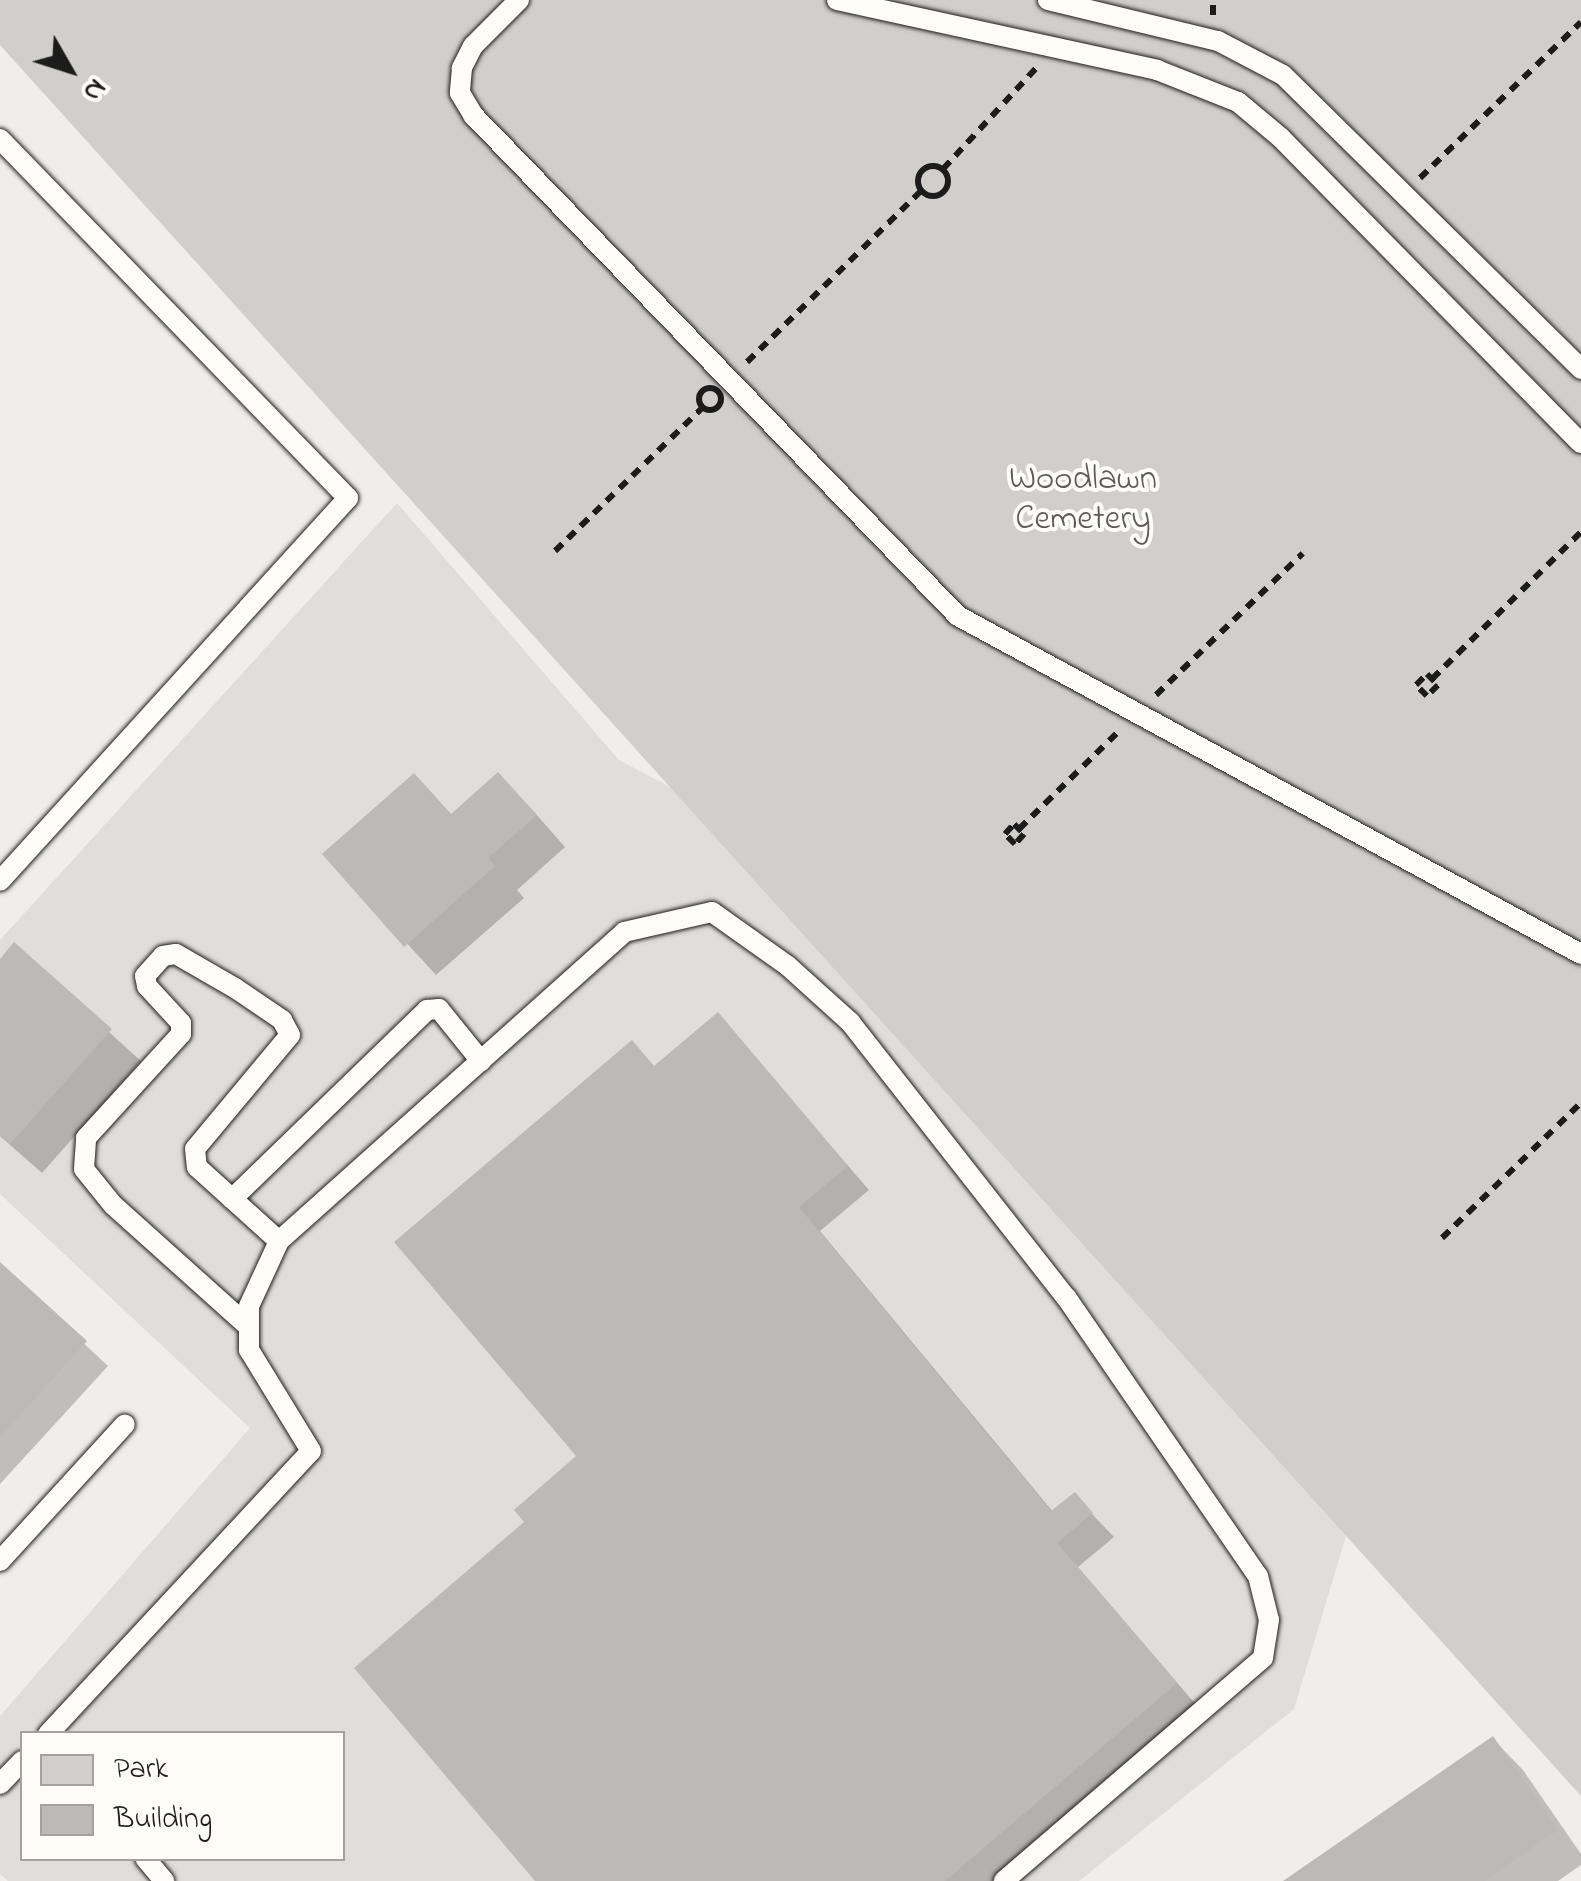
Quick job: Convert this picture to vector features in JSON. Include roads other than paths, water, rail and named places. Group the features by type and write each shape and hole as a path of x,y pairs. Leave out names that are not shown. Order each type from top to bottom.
{"lane":[{"path":"519,0 467,56 458,87 465,103 958,616 1135,716 1581,954"},
{"path":"837,0 1157,70 1238,102 1280,137 1581,444"},
{"path":"1048,0 1250,53 1302,89 1407,190 1581,369"},
{"path":"0,139 348,498 0,881"},
{"path":"51,1731 310,1451 249,1350 250,1306 279,1241 624,932 712,912 788,966 850,1022 1066,1297 1258,1576 1269,1620 1263,1658 1004,1881"},
{"path":"249,1327 113,1205 84,1169 86,1138 182,1034 182,1023 147,986 145,976 163,956 176,954 236,988 282,1020 290,1036 196,1149 197,1168 279,1241"},
{"path":"232,1199 427,1010 439,1010 481,1061"},
{"path":"0,1561 125,1424"},
{"path":"0,1784 20,1762"},
{"path":"147,1861 164,1881"}],"park label":[{"name":"Woodlawn Cemetery","path":"1083,500"}]}
